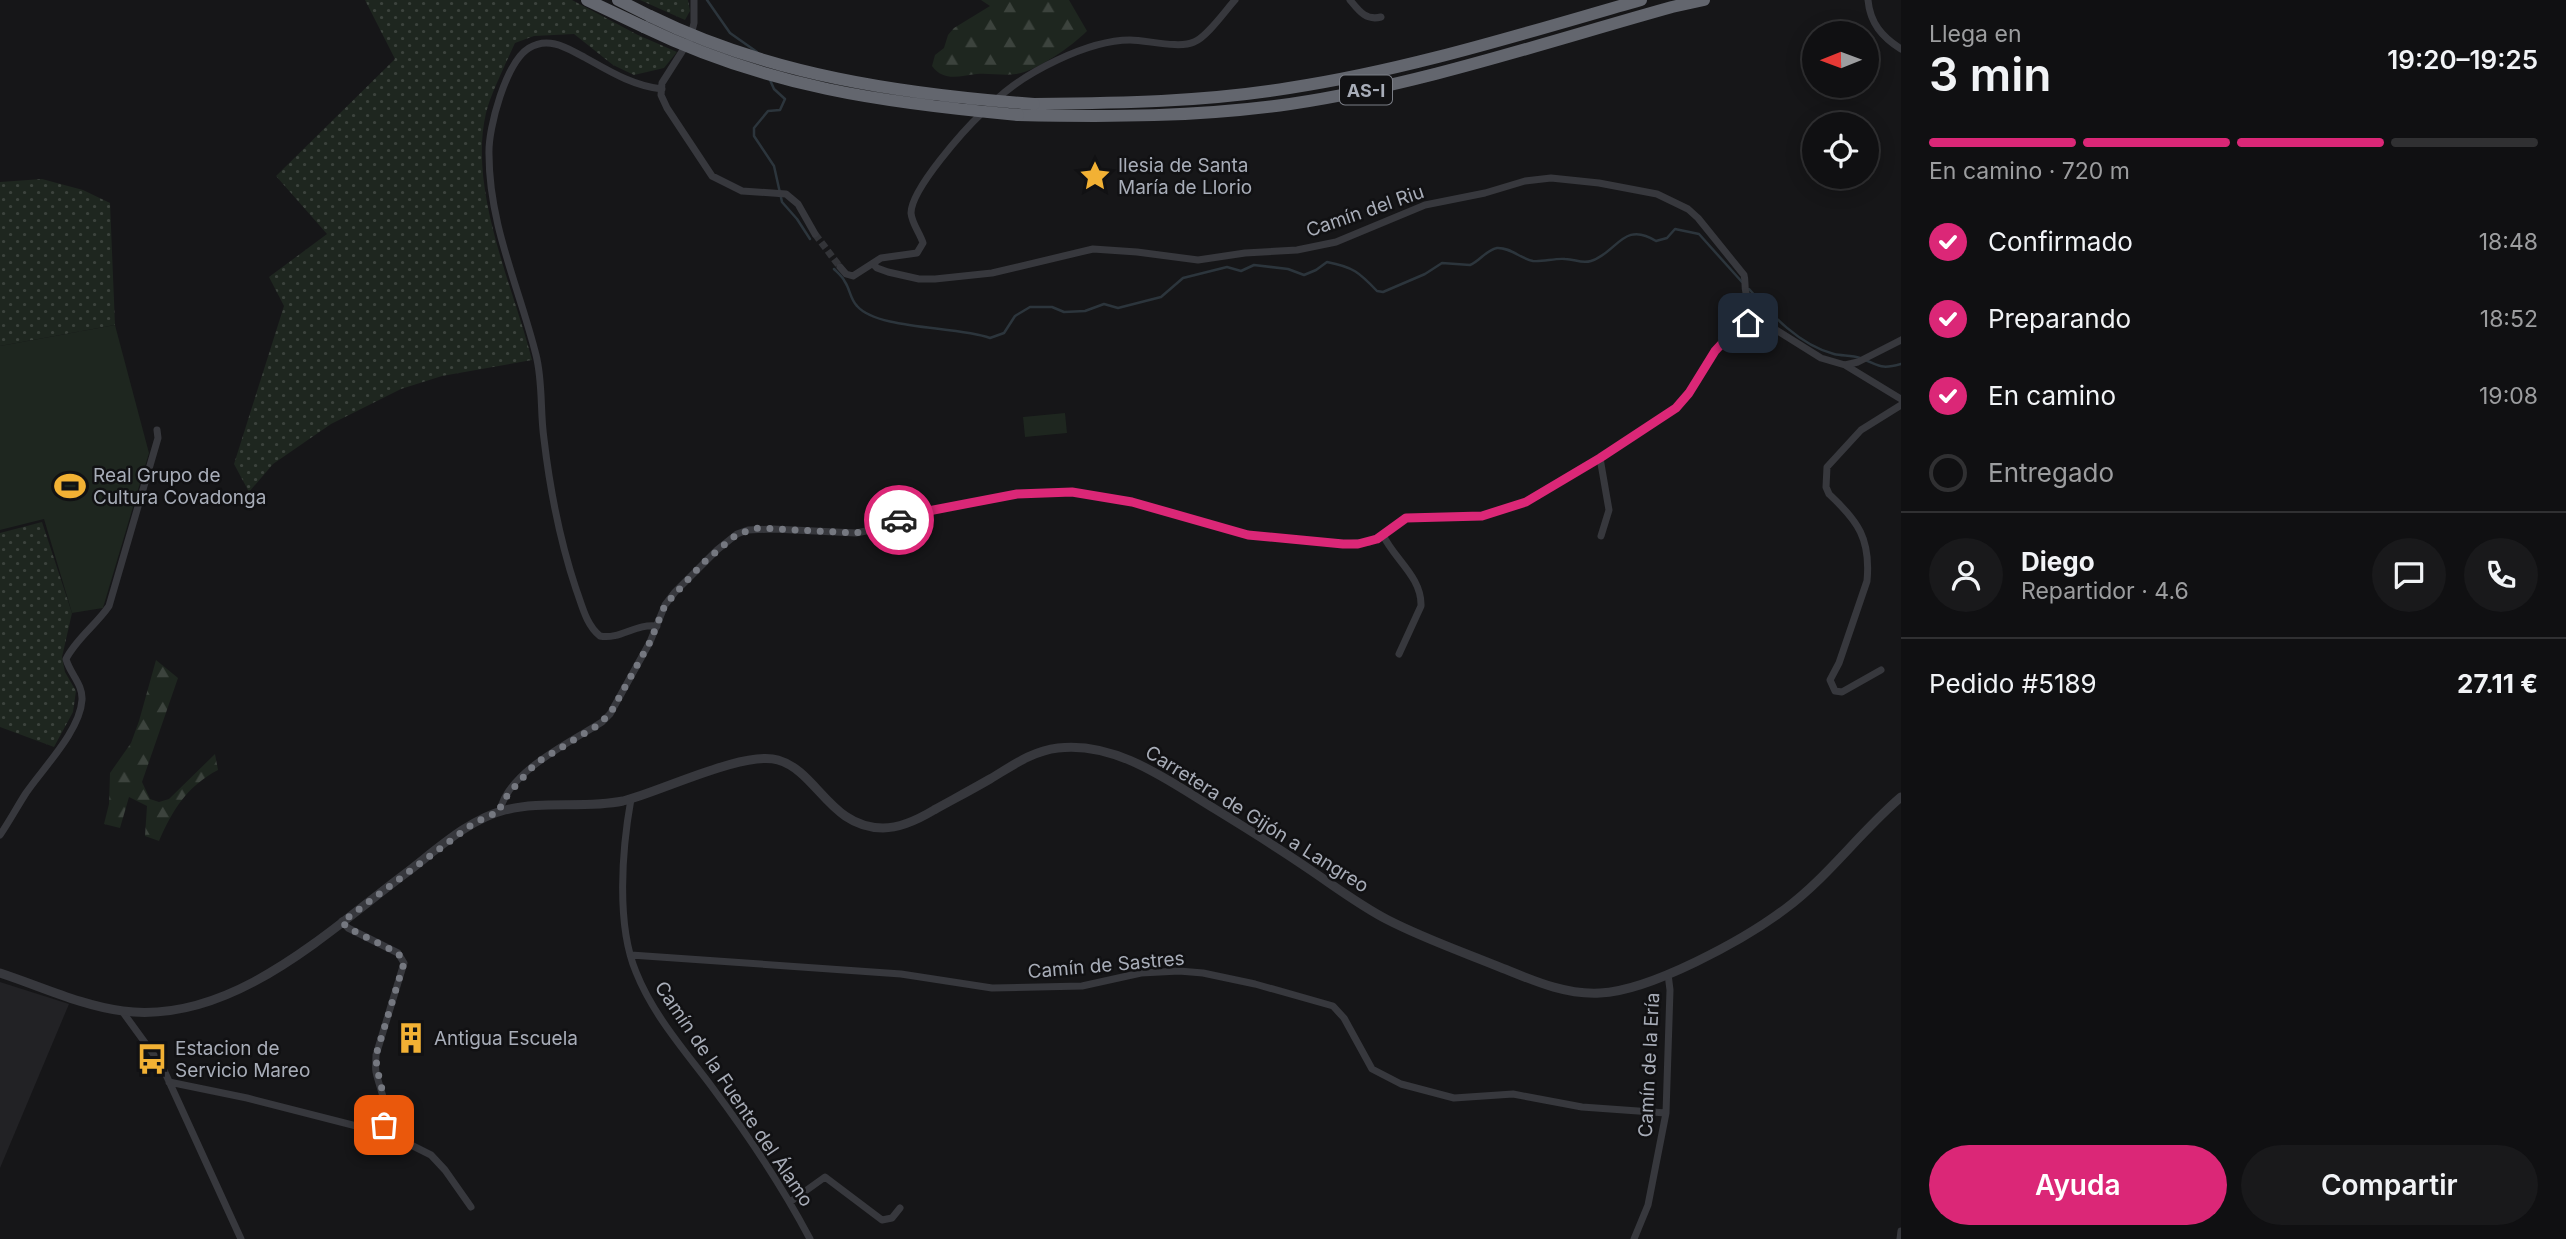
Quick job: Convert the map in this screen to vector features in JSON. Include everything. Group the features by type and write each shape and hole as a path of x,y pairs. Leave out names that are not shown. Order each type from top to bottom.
{"highway":[{"name":"AS-I","path":"587,0 736,51 829,77 943,97 1034,104 1129,103 1242,95 1290,88 1446,55 1641,0"},
{"name":"AS-I","path":"618,0 647,22 726,62 828,91 909,105 1018,115 1130,117 1244,110 1370,89 1704,0"}],"street":[{"path":"694,0 694,23 690,39 662,83 667,108 712,176 742,191 779,193 792,198 815,234"},
{"path":"840,267 846,274 853,276 886,257 917,253 923,243 911,215 914,200 940,161 978,117 1022,79 1087,49 1117,41 1183,44 1195,42 1236,0"},
{"path":"1350,0 1366,17 1381,18"},
{"path":"1868,0 1875,26 1888,40 1901,48"},
{"path":"657,626 639,626 607,637 595,632 563,550 544,440 537,356 504,254 493,209 489,178 489,141 500,97 516,63 530,48 538,44 556,44 635,83 662,89"},
{"name":"Camín del Riu","path":"873,264 888,272 919,279 935,279 992,273 1093,249 1198,260 1245,253 1297,250 1336,242 1425,205 1485,193 1525,180 1551,178 1599,183 1657,194 1688,209 1746,280 1746,291 1754,309 1756,323"},
{"path":"500,811 501,804 510,792 536,763 595,727 610,714 657,626 665,605 717,550 737,534 748,530 856,533 918,513 1028,492 1089,493 1132,502 1248,535 1286,541 1358,544 1369,542 1406,518 1482,516 1526,502 1676,408 1689,393 1715,351 1741,326 1756,323 1768,325 1821,358 1845,365 1901,399"},
{"path":"1845,365 1858,362 1901,340"},
{"path":"1881,670 1842,692 1835,691 1831,686 1830,680 1843,652 1868,571 1861,529 1829,494 1826,475 1827,467 1860,430 1901,405"},
{"path":"0,835 57,752 80,709 82,698 79,684 66,659 71,648 110,606 158,438 157,430"},
{"path":"1600,458 1609,510 1601,536"},
{"path":"1383,535 1392,552 1409,570 1421,599 1421,606 1399,654"},
{"name":"Carretera de Gijón a Langreo","path":"0,973 122,1011 142,1013 180,1010 226,996 299,955 474,823 500,811 631,799 733,764 756,759 778,760 795,770 841,814 859,824 880,829 897,827 921,818 1027,757 1055,748 1083,748 1138,764 1275,846 1383,917 1427,939 1573,992 1604,993 1668,974 1753,931 1787,908 1901,797"},
{"name":"Camín de la Fuente del Álamo","path":"631,799 622,896 636,972 673,1037 743,1130 790,1202 810,1239"},
{"path":"169,1082 247,1098 372,1130 384,1125 386,1115 376,1071 376,1055 404,963 398,953 348,928 342,922"},
{"name":"Camín de Sastres","path":"631,955 901,974 992,988 1082,986 1141,973 1166,971 1203,973 1255,984 1333,1006 1344,1018 1372,1069 1401,1084 1454,1098 1513,1094 1582,1107 1666,1113"},
{"name":"Camín de la Ería","path":"1634,1239 1648,1205 1666,1113 1670,990 1668,974"},
{"path":"122,1011 156,1057 169,1082 240,1239"},
{"path":"379,1129 431,1155 471,1207"},
{"path":"790,1202 825,1177 882,1220 892,1218 901,1208"},
{"path":"1900,1231 1900,1239"}],"shaded area":[{"path":"0,982 69,1004 0,1168"}],"green space":[{"path":"365,0 572,0 677,52 664,68 634,75 613,65 574,34 534,36 515,43 486,113 482,143 483,174 495,238 532,360 442,376 401,389 331,424 273,464 249,492 234,464 284,306 269,277 327,234 276,176 395,59"},
{"path":"640,0 688,0 690,11 685,20"},
{"path":"981,0 1069,0 1087,31 1054,57 1024,72 952,77 942,74 932,66 935,55 944,48 948,35 954,28 990,6"},
{"path":"42,179 83,190 110,203 115,325 0,346 0,182"},
{"name":"Real Grupo de Cultura Covadonga","path":"115,325 149,453 103,608 72,613 44,519 0,530 0,346"},
{"path":"1065,413 1067,433 1025,437 1023,417"},
{"path":"42,522 72,613 62,657 65,672 76,691 73,712 54,747 0,727 0,533"},
{"path":"156,660 178,678 142,782 150,799 159,802 169,799 215,754 218,770 207,776 182,800 159,841 145,836 147,806 129,797 120,828 104,824 109,804 110,773 131,743"}],"waterway":[{"path":"707,0 730,33 757,52"},
{"path":"770,80 774,89 785,99 780,110 768,111 754,128 754,136 774,166 782,202 810,239"},
{"path":"834,269 844,280 857,306 867,314 899,324 990,338 1004,333 1015,316 1030,307 1052,307 1064,312 1085,311 1104,304 1118,308 1161,297 1183,278 1227,267 1241,271 1254,265 1288,269 1304,275 1327,262 1355,271 1377,291 1383,292 1425,274 1442,263 1470,265 1497,248 1506,249 1533,261 1569,259 1587,262 1600,257 1628,236 1636,234 1656,241 1667,238 1675,229 1699,234 1742,282"},
{"path":"1749,289 1787,328 1821,350 1857,357 1884,367 1901,364"}],"tunnel":[{"path":"815,234 840,267"}],"way so far":[{"path":"384,1125 386,1115 376,1071 376,1055 397,992 403,958 348,928 342,922 474,823 500,811 501,804 536,763 602,722 614,709 650,642 665,605 703,563 737,534 758,528 856,533 899,520"}],"place":[{"name":"Ilesia de Santa María de Llorio","path":"1095,176"},
{"name":"Real Grupo de Cultura Covadonga","path":"70,486"},
{"name":"Antigua Escuela","path":"411,1038"},
{"name":"Estacion de Servicio Mareo","path":"152,1059"}],"route":[{"path":"899,520 918,513 1028,492 1072,492 1132,502 1248,535 1286,541 1358,544 1377,539 1406,518 1482,516 1495,513 1526,502 1676,408 1689,393 1715,351 1728,337 1748,323"}]}
